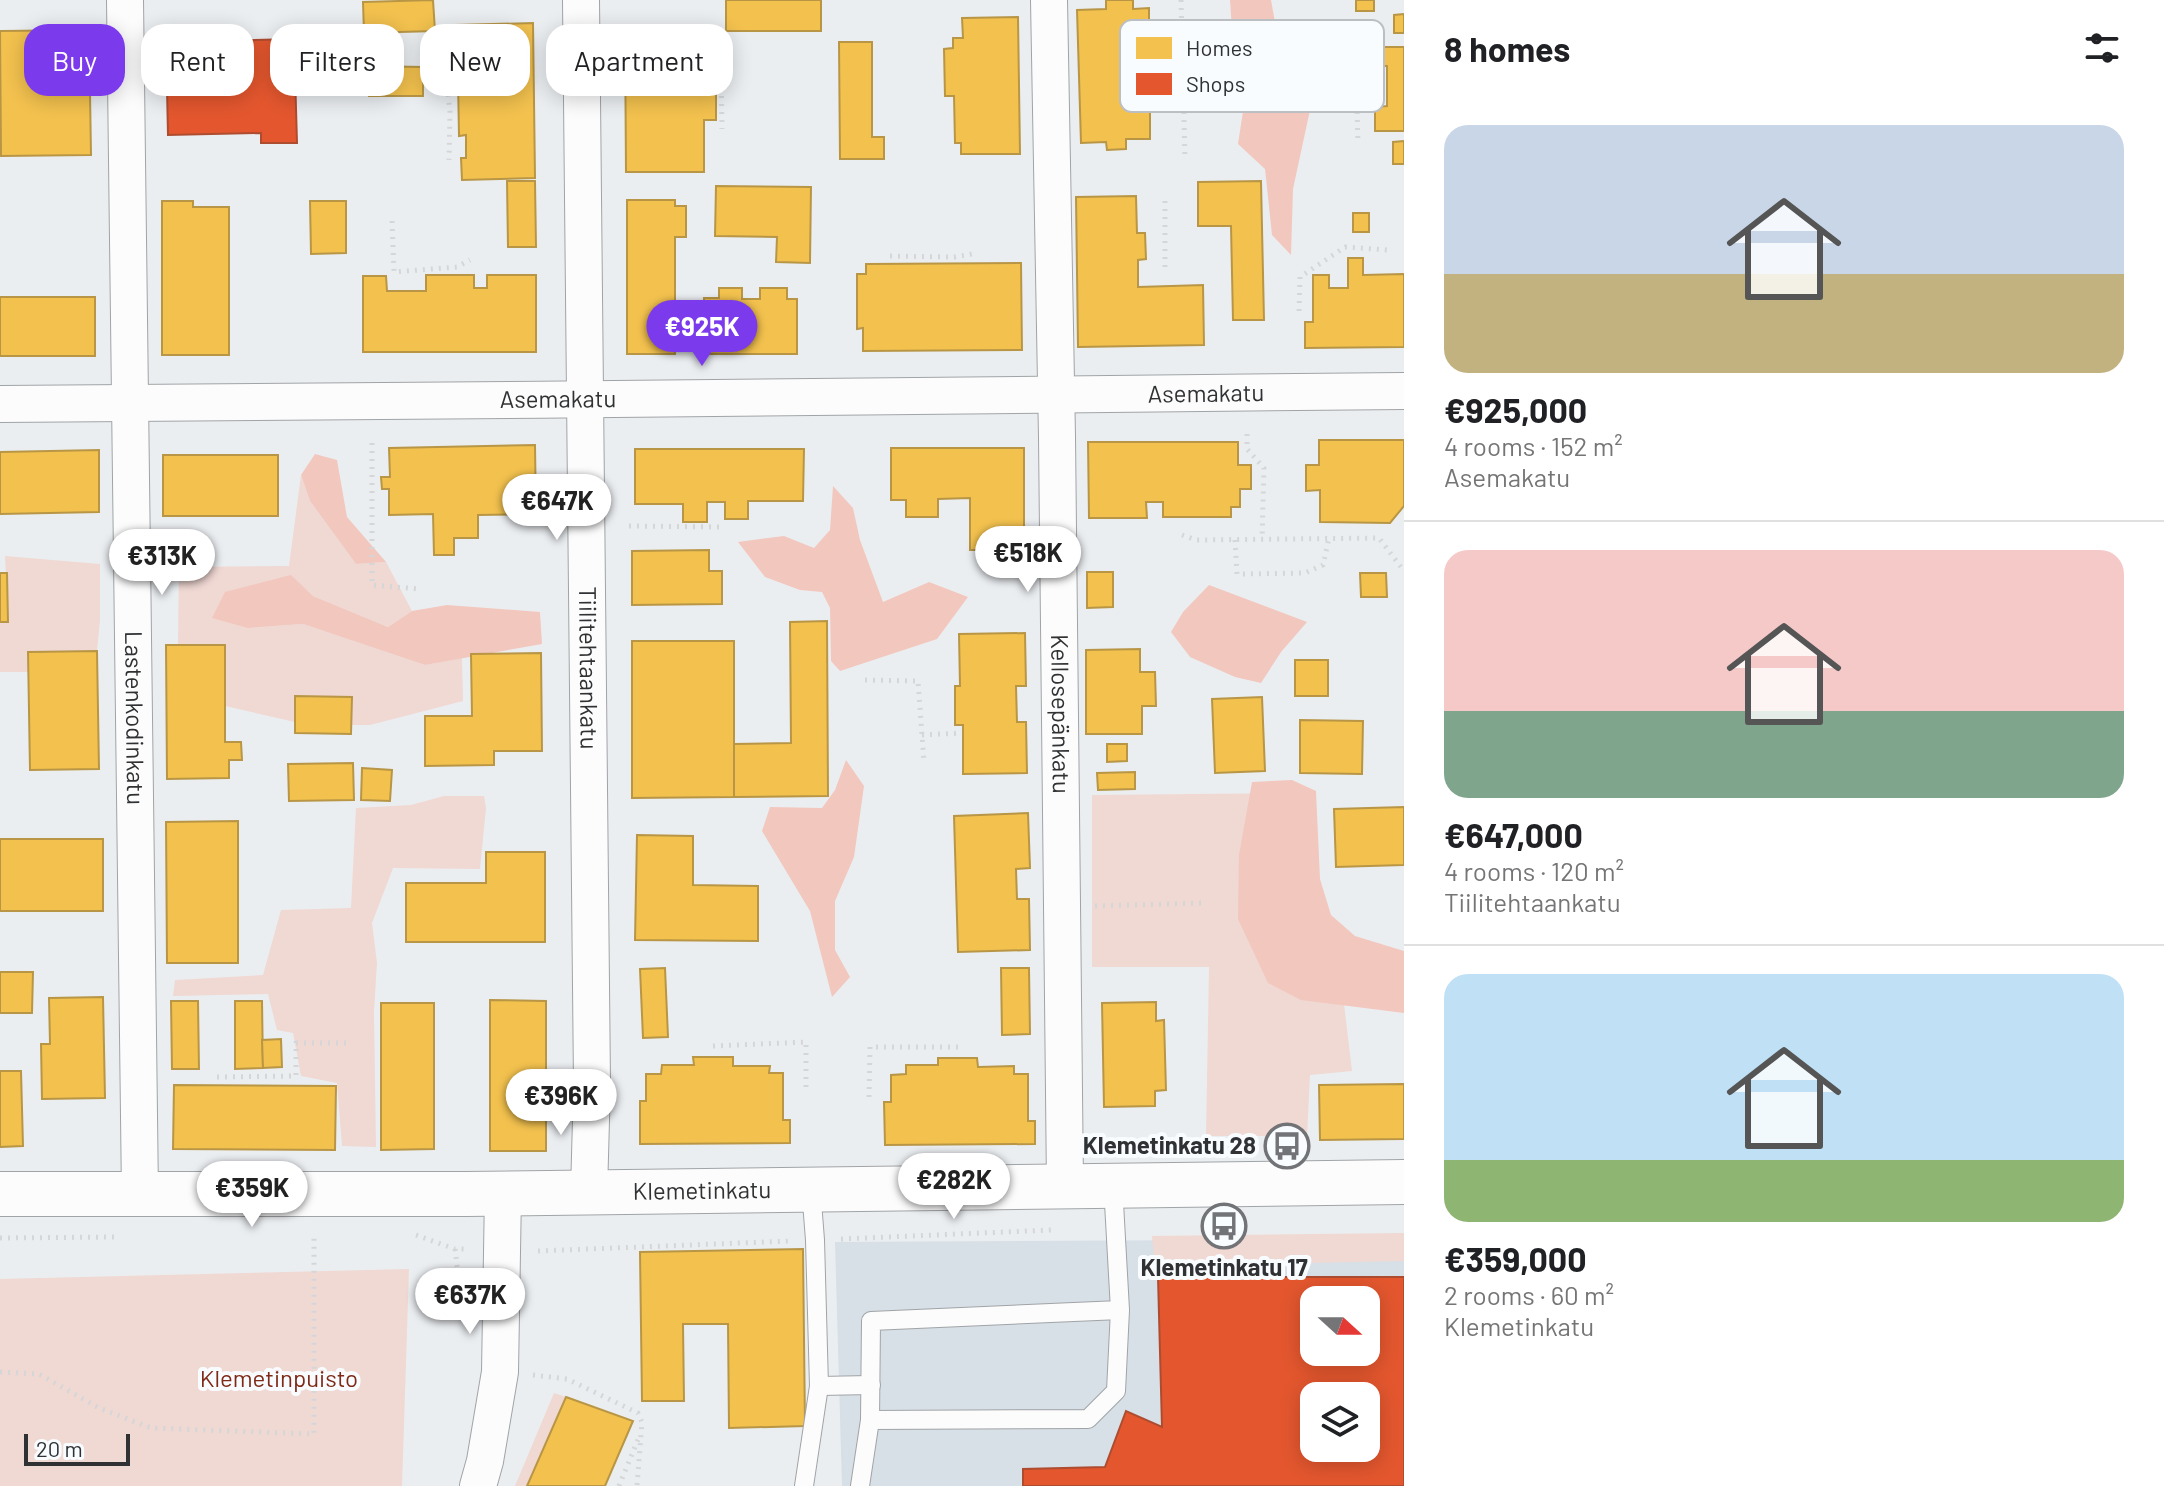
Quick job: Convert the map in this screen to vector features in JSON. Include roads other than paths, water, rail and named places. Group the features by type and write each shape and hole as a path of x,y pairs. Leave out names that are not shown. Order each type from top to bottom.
{"street":[{"name":"Lastenkodinkatu","path":"125,0 140,1195"},
{"name":"Tiilitehtaankatu","path":"581,0 592,1068 589,1192"},
{"name":"Kellosepänkatu","path":"1049,0 1065,1186"},
{"name":"Asemakatu","path":"0,404 1056,397 1404,391"},
{"name":"Klemetinkatu","path":"0,1194 503,1193 1404,1182"},
{"path":"478,1486 500,1372 503,1193"}],"lane":[{"path":"870,1420 1088,1419 1116,1391 1120,1310 1113,1185"},
{"path":"804,1486 819,1386 811,1189"},
{"path":"860,1486 870,1420 871,1321 1120,1310"},
{"path":"819,1386 871,1385"}],"place":[{"name":"Klemetinkatu 28","path":"1287,1146"},
{"name":"Klemetinkatu 17","path":"1224,1226"}],"park label":[{"name":"Klemetinpuisto","path":"279,1379"}]}
